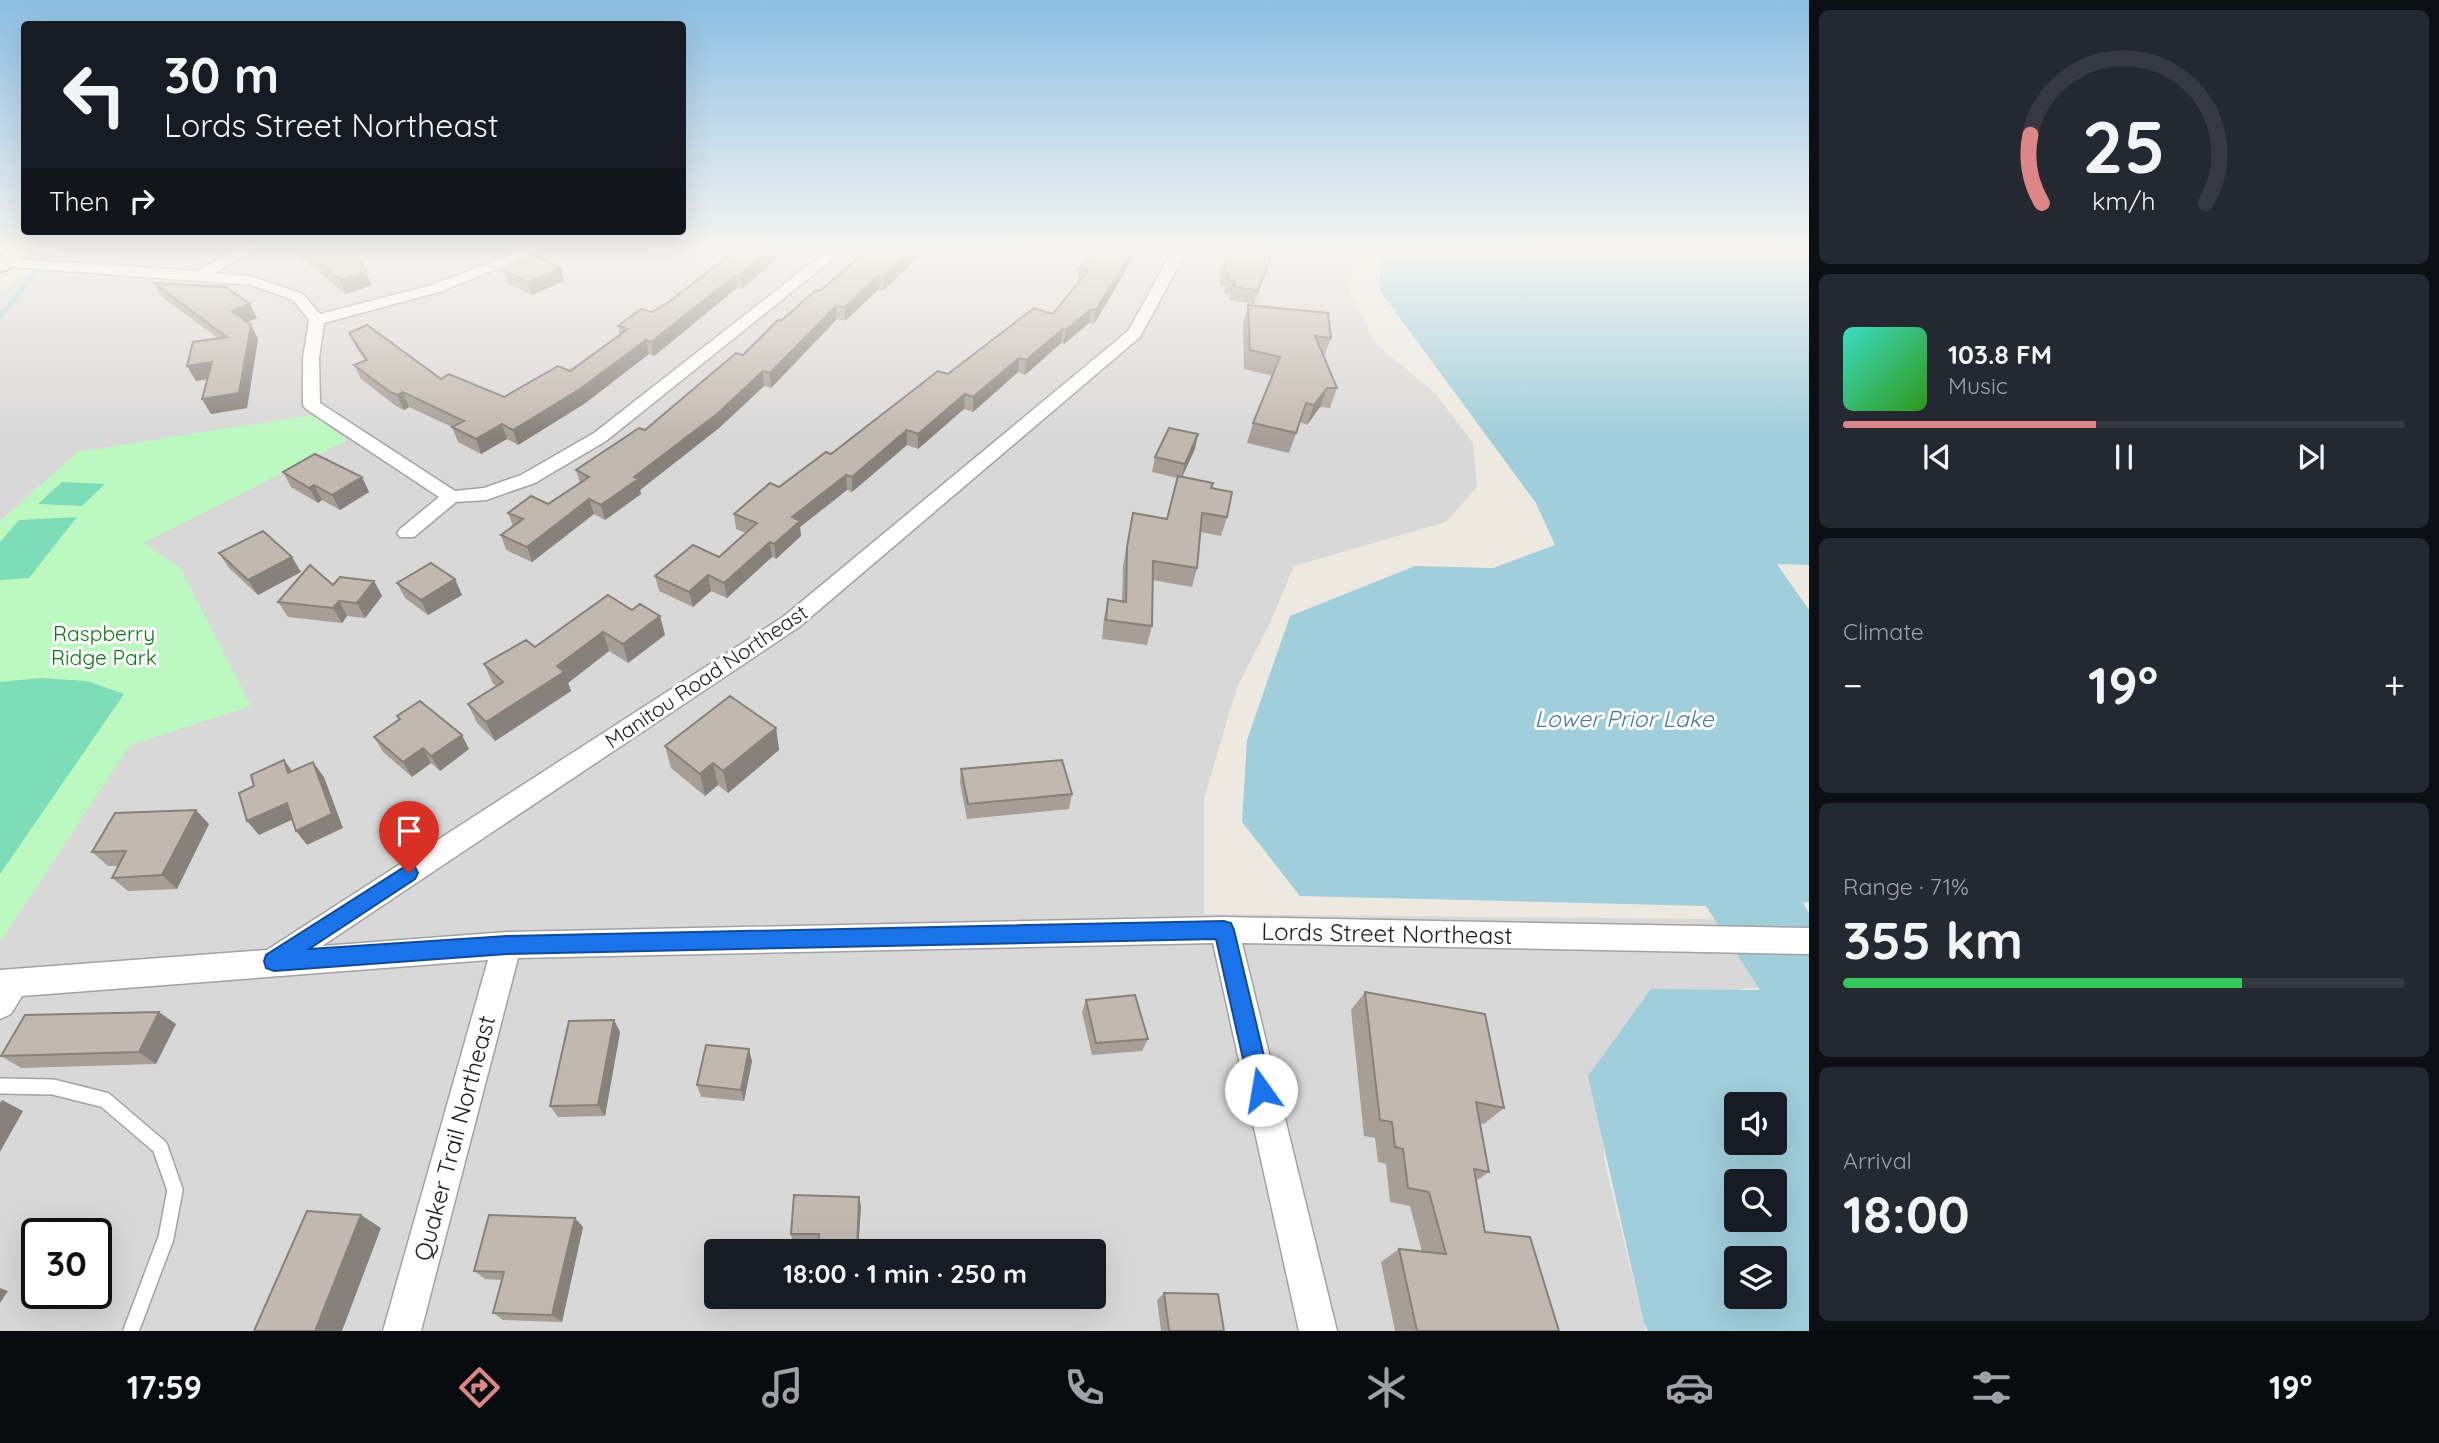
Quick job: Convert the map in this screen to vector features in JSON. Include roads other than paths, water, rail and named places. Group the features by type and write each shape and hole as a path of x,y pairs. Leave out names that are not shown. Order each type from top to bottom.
{"street":[{"path":"311,312 317,320 310,358 312,405 452,496"},
{"path":"317,320 347,312"},
{"path":"407,533 452,496 486,494 528,479 600,437 758,312"},
{"name":"Manitou Road Northeast","path":"274,961 791,622 1134,334 1146,312"},
{"path":"1224,930 1318,1331"},
{"name":"Lords Street Northeast","path":"5,990 274,961 507,945 1224,930 1809,940"},
{"name":"Quaker Trail Northeast","path":"401,1331 507,945"}],"lane":[{"path":"0,1086 53,1087 105,1100 160,1147 174,1190 166,1238 131,1331"}],"water":[{"name":"Lower Prior Lake","path":"1396,312 1809,312 1809,565 1777,564 1809,610 1809,902 1803,903 1809,913 1809,1331 1648,1331 1644,1323 1588,1076 1651,989 1760,990 1706,906 1300,896 1242,822 1247,740 1290,616 1415,566 1493,568 1555,545 1536,503"}],"waterway":[{"path":"0,317 4,312"}],"park label":[{"name":"Raspberry Ridge Park","path":"104,645"}]}
